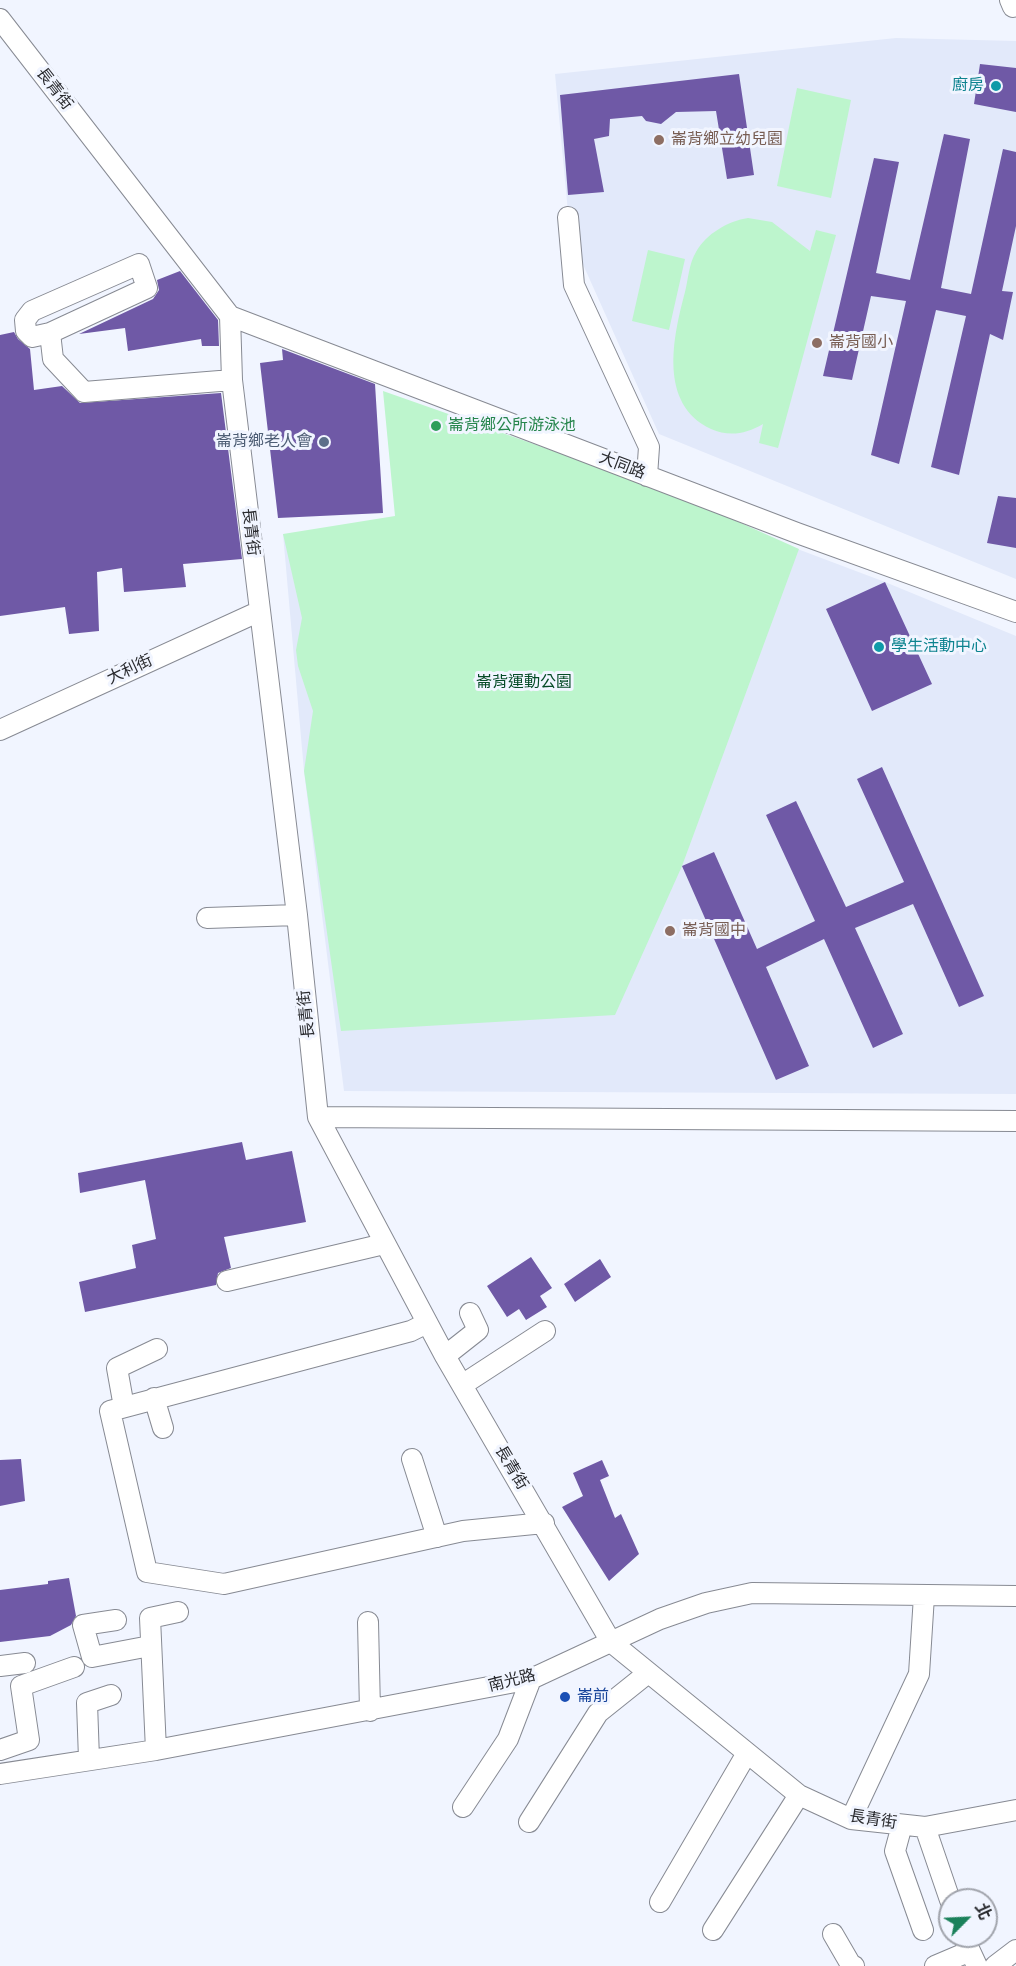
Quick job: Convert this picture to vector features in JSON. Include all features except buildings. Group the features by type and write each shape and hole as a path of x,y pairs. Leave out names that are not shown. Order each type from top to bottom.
{"street":[{"path":"1010,0 1013,7 1016,6"},
{"name":"長青街","path":"0,19 8,44 230,316 232,380 297,915 318,1117 445,1356 611,1642 799,1795 851,1819 925,1827 1016,1810"},
{"path":"568,217 574,285 649,447 646,476"},
{"path":"139,264 147,288 50,333 32,337 26,331 25,320 32,311 139,264"},
{"name":"大同路","path":"230,316 646,476 1016,612"},
{"path":"50,333 53,359 84,392 232,380"},
{"name":"大利街","path":"0,730 260,611"},
{"path":"207,918 297,915"},
{"path":"318,1117 1016,1121"},
{"path":"227,1281 384,1244"},
{"path":"445,1356 478,1330 470,1313"},
{"path":"427,1323 411,1331 110,1411 147,1572 224,1584 437,1537 544,1523"},
{"path":"462,1385 545,1331"},
{"path":"124,1407 117,1368 157,1349"},
{"path":"154,1398 163,1428"},
{"path":"412,1459 437,1537"},
{"name":"南光路","path":"0,1773 156,1750 370,1712 531,1679 660,1618 706,1603 752,1593 1016,1596"},
{"path":"851,1819 919,1674 924,1596"},
{"path":"156,1750 150,1618 178,1612"},
{"path":"116,1620 83,1625 92,1658 150,1646"},
{"path":"368,1622 370,1712"},
{"path":"0,1666 25,1663"},
{"path":"0,1750 29,1740 21,1686 74,1667"},
{"path":"529,1822 598,1713 648,1673"},
{"path":"463,1807 508,1740 531,1679"},
{"path":"89,1759 87,1703 111,1695"},
{"path":"660,1902 747,1753"},
{"path":"713,1930 799,1795"},
{"path":"902,1825 895,1851 923,1930"},
{"path":"925,1827 946,1888"},
{"path":"833,1934 851,1965 854,1966"},
{"path":"995,1966 1016,1950"},
{"path":"935,1966 969,1951"}],"shaded area":[{"name":"崙背國小","path":"896,38 1016,41 1016,579 659,434 577,251 568,212 555,74"},
{"name":"崙背國中","path":"588,470 885,582 1016,636 1016,1094 344,1091 304,771 283,534 382,539"}],"green space":[{"path":"797,88 851,100 831,198 777,186"},
{"path":"748,218 772,222 810,251 816,230 836,235 778,448 759,443 763,424 744,432 731,434 711,429 694,418 683,403 676,387 674,349 690,266 694,256 700,245 718,229"},
{"path":"648,250 685,259 669,330 632,321"},
{"name":"崙背運動公園","path":"383,391 676,494 799,549 682,866 615,1015 341,1031 304,771 313,711 298,666 296,650 302,618 283,534 395,516"}],"place":[{"name":"廚房","path":"996,86"},
{"name":"崙背鄉立幼兒園","path":"659,140"},
{"name":"崙背國小","path":"817,343"},
{"name":"崙背鄉公所游泳池","path":"436,426"},
{"name":"崙背鄉老人會","path":"324,442"},
{"name":"學生活動中心","path":"879,647"},
{"name":"崙背國中","path":"670,931"},
{"name":"崙前","path":"565,1697"}]}
